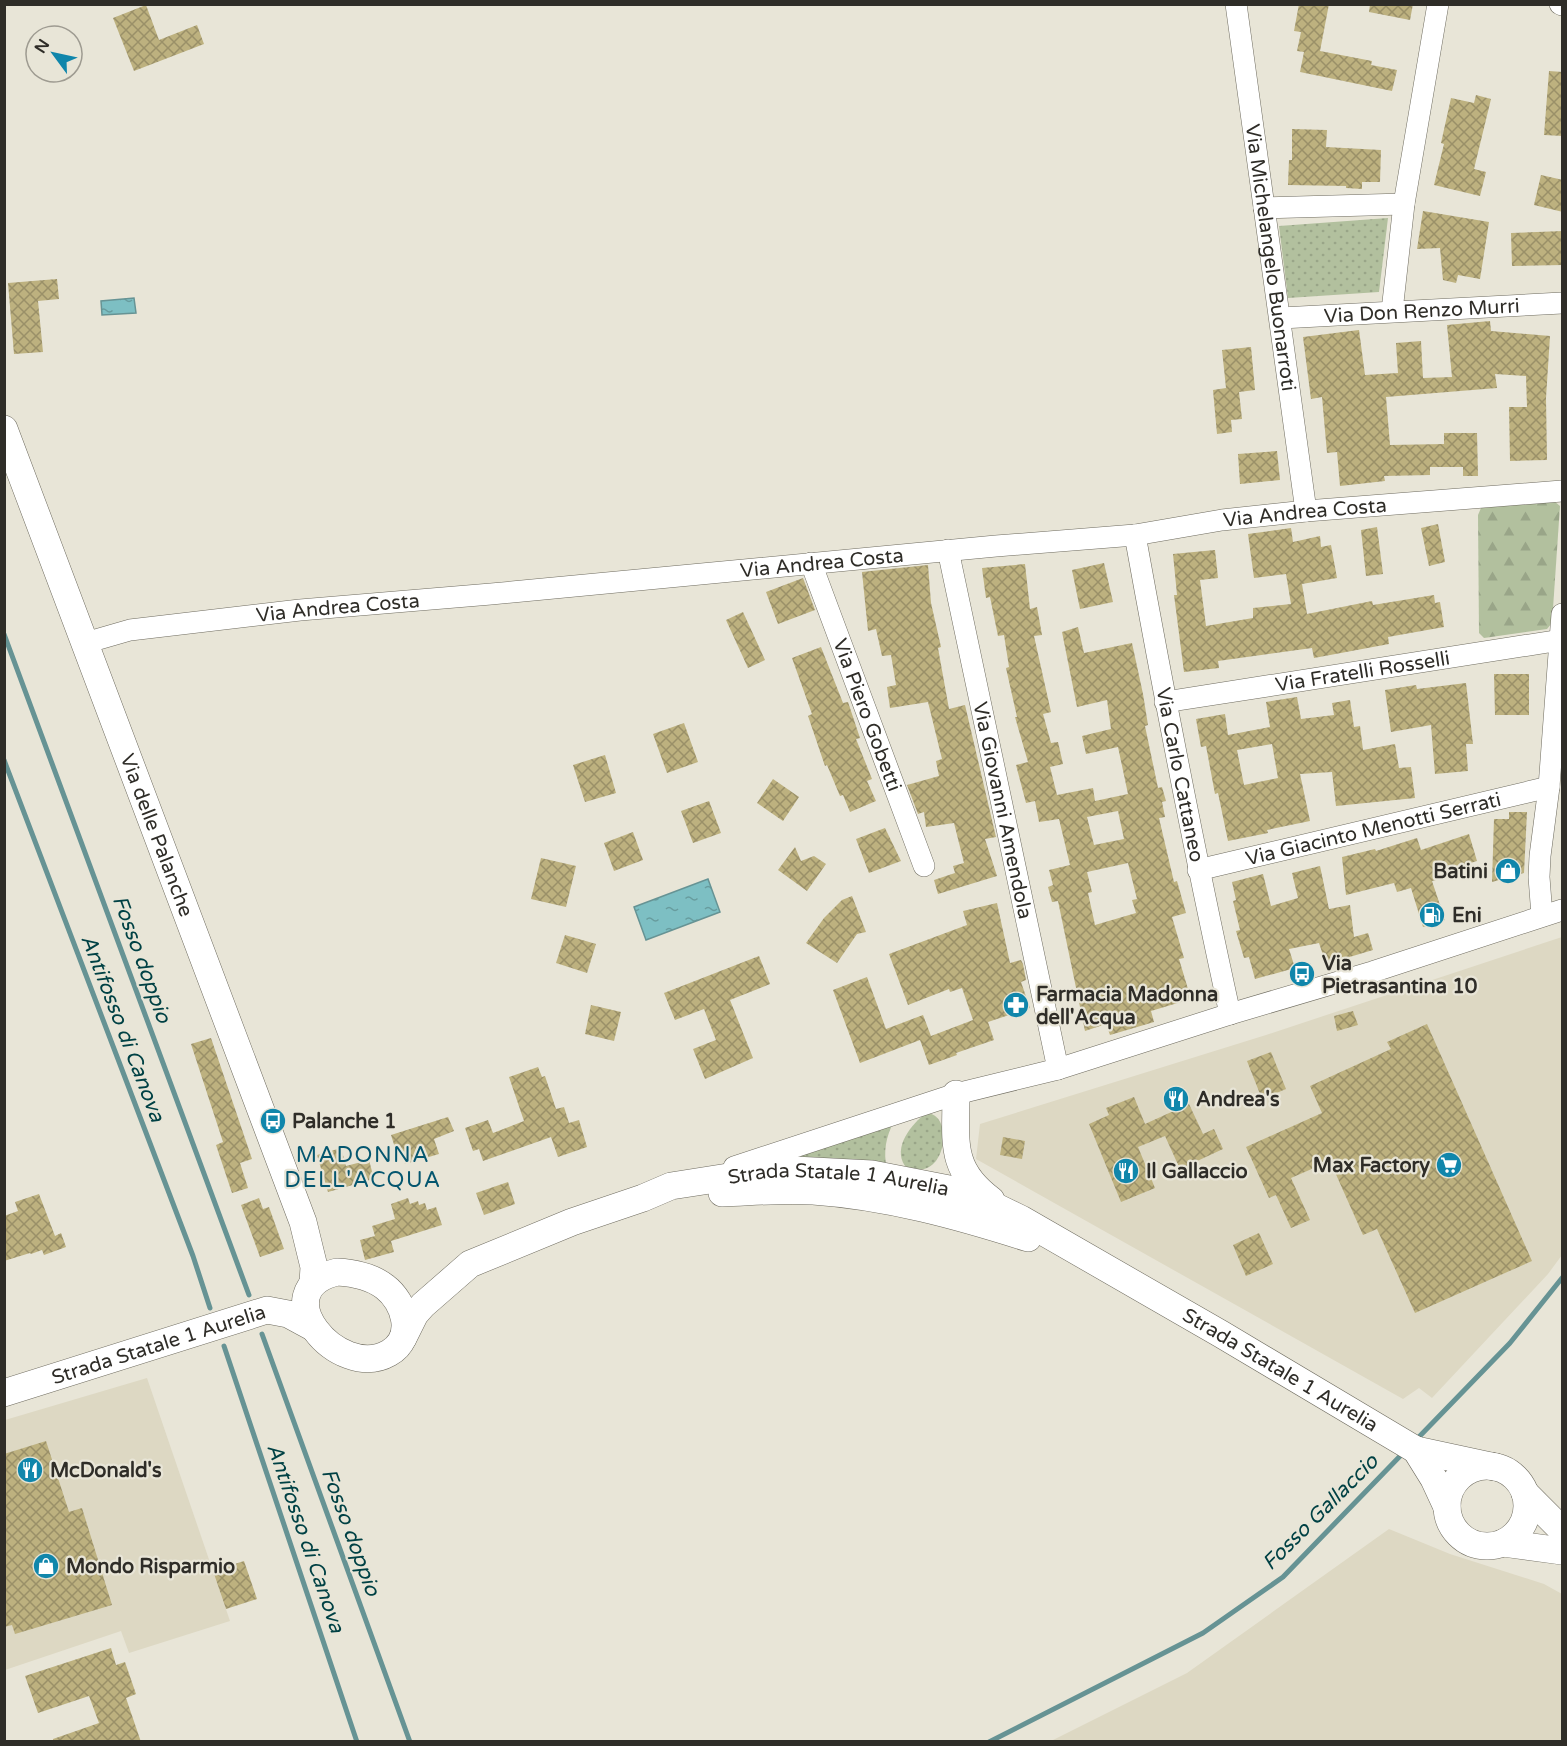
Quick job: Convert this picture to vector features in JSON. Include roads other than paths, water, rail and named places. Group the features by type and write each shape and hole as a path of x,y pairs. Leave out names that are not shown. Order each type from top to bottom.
{"main road":[{"name":"Via delle Palanche","path":"4,429 309,1241 314,1267 311,1286"},
{"path":"956,1094 955,1140 962,1170 980,1191 1010,1214"},
{"name":"Strada Statale 1 Aurelia","path":"403,1338 415,1314 423,1305 470,1264 671,1186 767,1171 872,1174 949,1189 988,1203 1010,1214 1221,1334 1416,1450"},
{"name":"Strada Statale 1 Aurelia","path":"584,1218 710,1194 812,1191 885,1200 972,1220 1084,1256"},
{"name":"Via delle Palanche","path":"309,1241 321,1258 345,1272"},
{"path":"384,1286 410,1288 422,1286 470,1264"},
{"path":"267,1310 293,1299 325,1275 337,1272 358,1274 384,1286 400,1302 405,1330 403,1338 390,1353 376,1358 364,1358 340,1352 312,1327 305,1301 311,1286"},
{"name":"Strada Statale 1 Aurelia","path":"4,1394 267,1310 288,1314 312,1327"},
{"path":"1416,1450 1495,1467 1514,1476 1525,1493 1563,1530"},
{"path":"1416,1450 1447,1506"},
{"path":"1495,1467 1482,1466 1462,1475 1449,1492 1448,1517 1453,1526 1467,1541 1485,1546 1503,1543 1563,1551"},
{"path":"1503,1543 1515,1534 1524,1522 1527,1508 1525,1493"}],"street":[{"name":"Via Michelangelo Buonarroti","path":"1236,4 1306,511"},
{"path":"1392,310 1404,204 1438,4"},
{"path":"1264,208 1404,204"},
{"name":"Via Don Renzo Murri","path":"1281,318 1392,310 1563,303"},
{"name":"Via Andrea Costa","path":"85,643 130,630 300,610 1135,535 1222,520 1306,511 1563,491"},
{"name":"Via Carlo Cattaneo","path":"1135,535 1198,870 1230,1014"},
{"name":"Via Giovanni Amendola","path":"948,550 1058,1069"},
{"name":"Via Piero Gobetti","path":"811,563 924,866"},
{"path":"1542,916 1540,856 1549,787 1563,614"},
{"name":"Via Fratelli Rosselli","path":"1165,702 1560,640"},
{"name":"Via Giacinto Menotti Serrati","path":"1198,870 1549,787"},
{"path":"682,1184 956,1094 1058,1069 1563,910"}],"water":[{"path":"134,298 136,313 102,315 101,301"},
{"path":"708,879 720,912 646,940 634,907"}],"waterway":[{"name":"Fosso doppio","path":"4,634 249,1295"},
{"name":"Antifosso di Canova","path":"4,760 193,1256 210,1308"},
{"name":"Fosso Gallaccio","path":"1415,1441 1510,1343 1562,1278"},
{"name":"Fosso doppio","path":"262,1334 410,1742"},
{"name":"Antifosso di Canova","path":"224,1346 357,1742"},
{"name":"Fosso Gallaccio","path":"989,1742 1203,1633 1283,1577 1404,1452"}],"place":[{"name":"Batini","path":"1508,871"},
{"name":"Eni","path":"1432,915"},
{"name":"Via Pietrasantina 10","path":"1302,974"},
{"name":"Farmacia Madonna dell'Acqua","path":"1016,1005"},
{"name":"Andrea's","path":"1176,1099"},
{"name":"Palanche 1","path":"273,1121"},
{"name":"Max Factory","path":"1449,1165"},
{"name":"Il Gallaccio","path":"1126,1171"},
{"name":"McDonald's","path":"30,1470"},
{"name":"Mondo Risparmio","path":"46,1566"}],"district":[{"name":"MADONNA DELL'ACQUA","path":"363,1166"}]}
